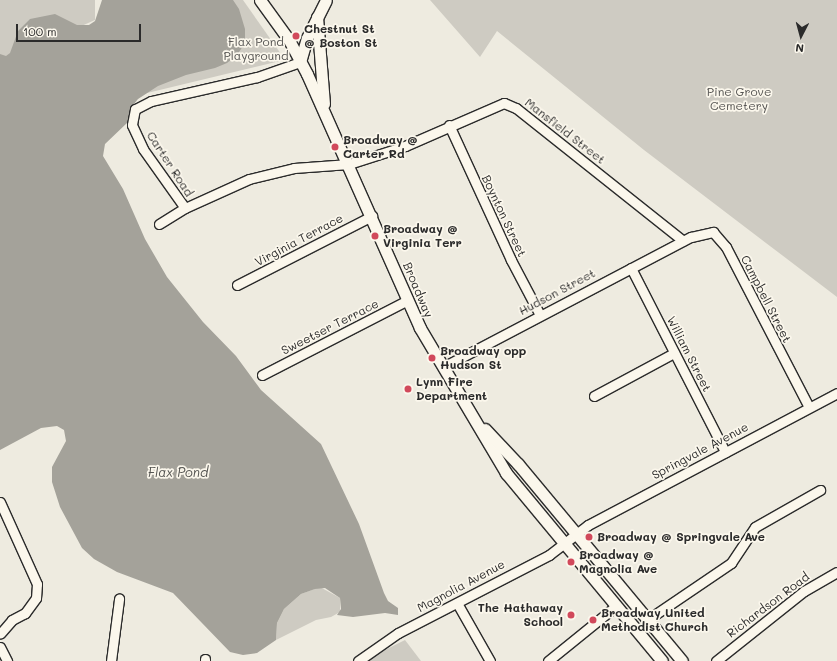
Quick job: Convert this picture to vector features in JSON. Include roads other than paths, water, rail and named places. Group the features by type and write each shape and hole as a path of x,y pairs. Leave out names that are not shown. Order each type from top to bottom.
{"main road":[{"name":"Broadway","path":"260,0 290,40 349,164 408,300 443,367 506,473 662,661"},
{"path":"300,62 317,17 326,0"},
{"path":"317,17 326,115"},
{"name":"Broadway","path":"472,416 518,464 682,661"}],"street":[{"name":"Carter Road","path":"300,62 257,77 151,101 135,109 132,125 144,149 185,208 249,179 294,168 349,164"},
{"name":"Mansfield Street","path":"349,164 405,146 500,104 510,104 683,241"},
{"name":"Boynton Street","path":"449,126 511,260 540,315"},
{"path":"160,224 185,208"},
{"name":"Virginia Terrace","path":"237,285 372,216"},
{"name":"Campbell Street","path":"683,241 709,232 713,232 721,239 809,407"},
{"name":"Hudson Street","path":"443,367 683,241"},
{"name":"William Street","path":"632,268 725,452"},
{"name":"Sweetser Terrace","path":"262,375 408,300"},
{"path":"594,396 674,353"},
{"name":"Springvale Avenue","path":"576,534 588,525 837,393"},
{"path":"647,620 731,563 755,527 820,490"},
{"path":"0,502 37,584 36,598 25,613 12,620 0,634"},
{"name":"Magnolia Avenue","path":"358,661 398,633 549,555 576,534"},
{"name":"Richardson Road","path":"716,661 811,586 837,572"},
{"path":"111,661 119,599"},
{"path":"457,603 490,661"},
{"path":"548,661 616,606"},
{"path":"0,647 7,661"}],"water":[{"name":"Flax Pond","path":"102,0 233,0 239,9 245,29 245,43 237,55 227,63 215,68 186,75 158,86 138,99 130,109 127,123 105,144 103,156 123,189 145,239 167,277 203,322 236,356 261,390 321,444 359,524 384,593 388,601 398,608 398,615 385,613 353,617 337,615 341,609 340,598 325,588 315,589 301,594 284,609 277,623 276,640 257,653 243,655 230,652 173,593 117,572 94,559 82,548 60,507 52,482 52,467 66,441 64,430 57,426 41,428 0,450 0,54 6,56 10,53 18,31 30,19 55,14 77,25 89,25 95,21"}],"place":[{"name":"Chestnut St @ Boston St","path":"296,36"},
{"name":"Broadway @ Carter Rd","path":"335,147"},
{"name":"Broadway @ Virginia Terr","path":"375,236"},
{"name":"Broadway opp Hudson St","path":"432,358"},
{"name":"Lynn Fire Department","path":"408,389"},
{"name":"Broadway @ Springvale Ave","path":"589,537"},
{"name":"Broadway @ Magnolia Ave","path":"571,562"},
{"name":"The Hathaway School","path":"571,615"},
{"name":"Broadway United Methodist Church","path":"593,620"}],"park label":[{"name":"Flax Pond Playground","path":"256,49"},
{"name":"Pine Grove Cemetery","path":"739,99"}]}
